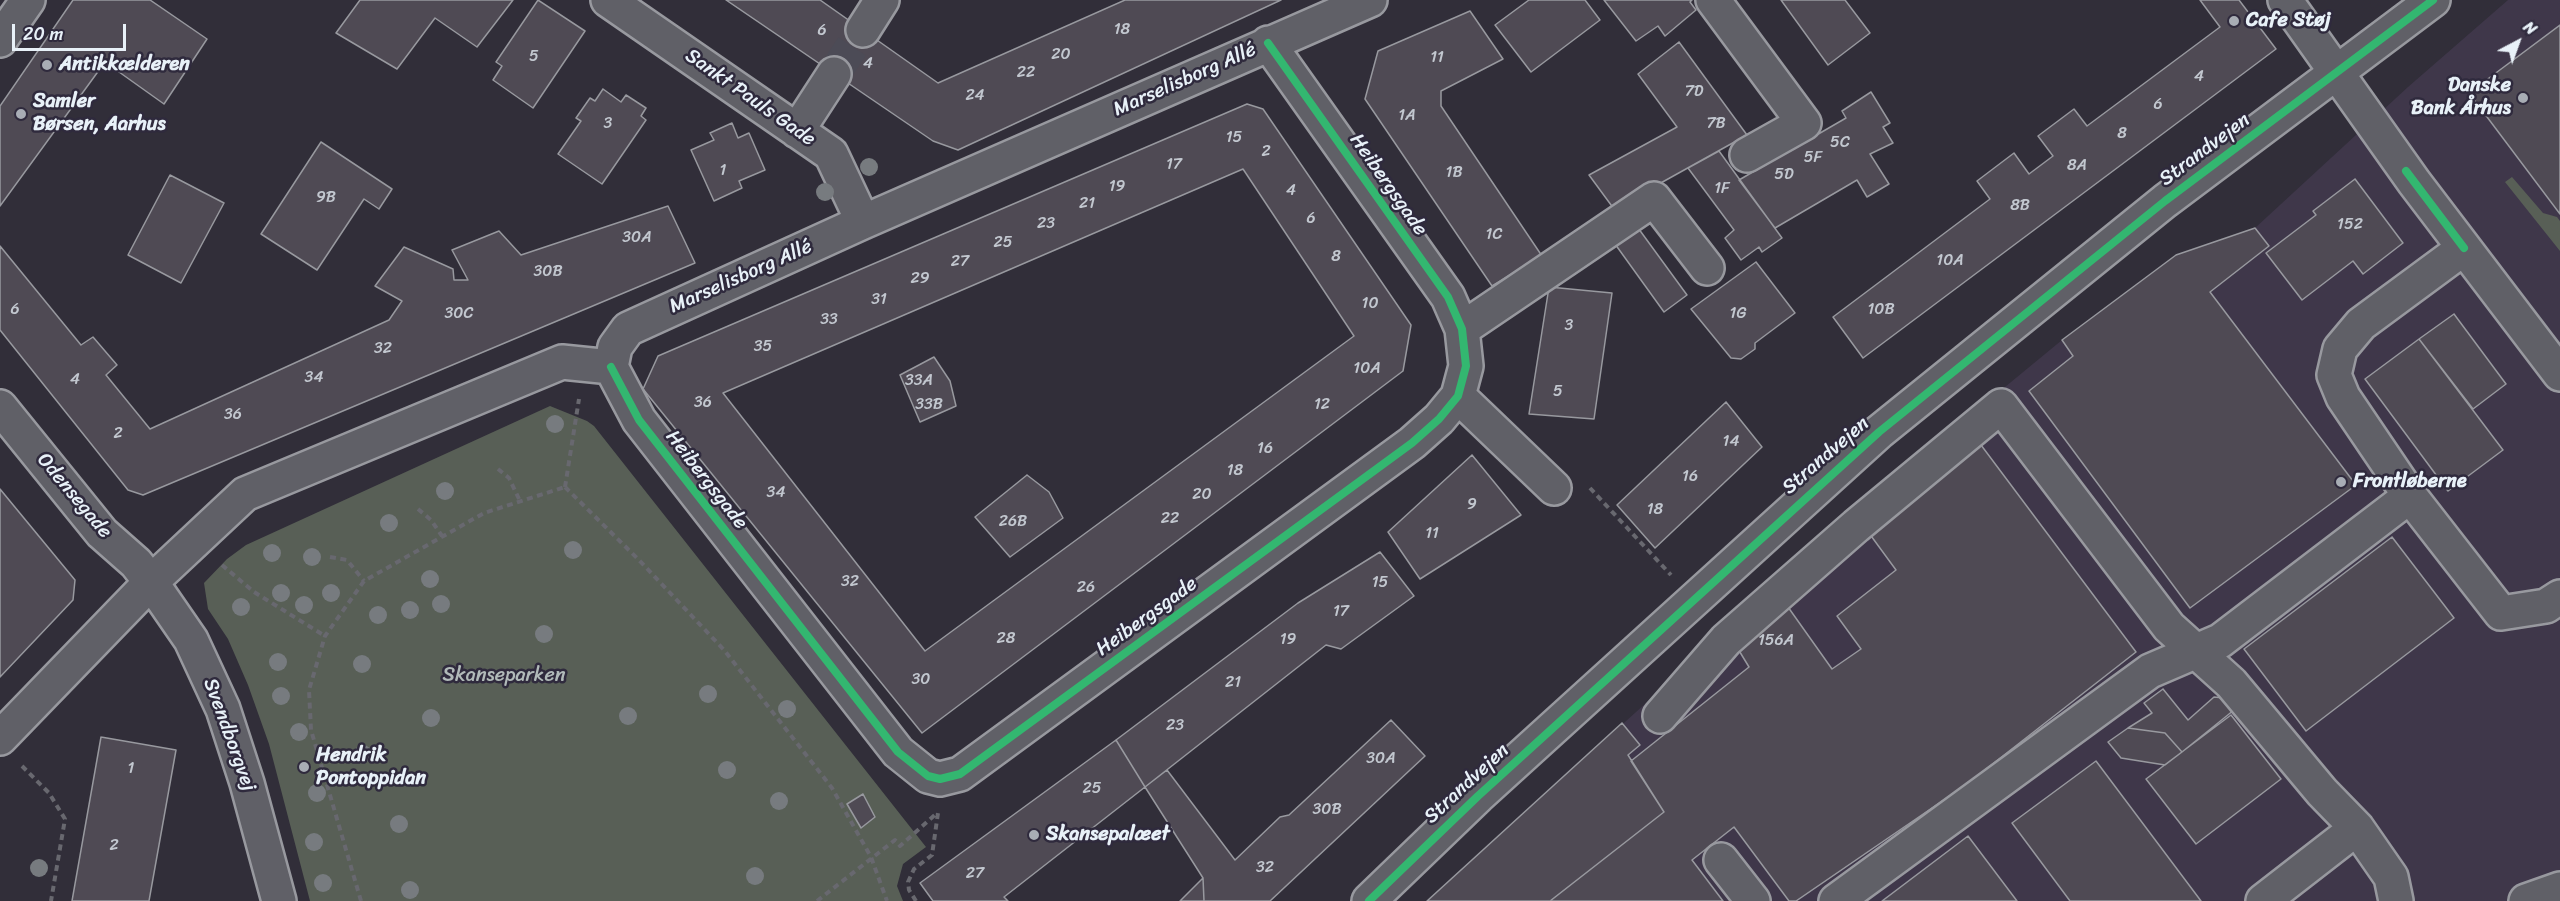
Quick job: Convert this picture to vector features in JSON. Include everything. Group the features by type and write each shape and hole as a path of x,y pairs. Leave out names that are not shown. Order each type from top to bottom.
{"street":[{"path":"0,40 28,0"},
{"name":"Sankt Pauls Gade","path":"608,0 831,154 863,222"},
{"path":"862,30 882,0"},
{"name":"Marselisborg Allé","path":"610,367 615,347 628,329 863,222 1370,0"},
{"path":"1713,0 1804,123 1747,155"},
{"path":"2285,0 2464,248 2560,374"},
{"name":"Strandvejen","path":"1369,901 1478,796 1879,432 2165,201 2433,0"},
{"name":"Heibergsgade","path":"610,367 639,420 898,752 928,776 940,779 960,774 1402,450 1439,419 1458,396 1466,366 1462,329 1448,297 1268,43"},
{"path":"797,131 834,74"},
{"path":"1462,329 1654,199 1707,268"},
{"path":"2464,248 2361,324 2340,349 2334,375 2343,397 2410,495 2501,613 2546,606 2560,597"},
{"path":"8,749 151,582 245,494 562,362 610,367"},
{"path":"1458,396 1554,488"},
{"path":"1660,716 1726,640 1856,526 2001,406 2169,627 2231,683 2322,792 2356,828 2391,877 2396,901"},
{"name":"Odensegade","path":"0,407 102,533 136,563 151,582"},
{"path":"1836,901 2150,671 2220,641 2410,495"},
{"name":"Svendborgvej","path":"151,582 192,640 223,709 247,783 279,901"},
{"path":"2263,901 2356,828"},
{"path":"1721,860 1753,901"},
{"path":"2526,901 2560,889"}],"path":[{"path":"565,487 580,392 610,367"},
{"path":"498,469 509,478 520,501"},
{"path":"1588,486 1650,552"},
{"path":"361,901 311,730 309,690 326,636 364,581 483,513 565,487"},
{"path":"565,487 639,560 724,650 832,788 871,857 887,901"},
{"path":"418,509 431,520 442,536"},
{"path":"196,539 254,592 288,615 326,636"},
{"path":"330,557 347,560 364,581"},
{"path":"8,749 49,793 65,819 51,901"},
{"path":"916,901 910,894 908,882 914,869 932,855 940,779"},
{"path":"817,901 895,840 900,846 938,813"}],"shaded area":[{"path":"2508,0 2560,0 2560,901 1427,901 1897,476 2062,340 2176,255 2255,228 2408,87"}],"green space":[{"path":"2512,177 2543,213 2557,217 2560,221 2560,251 2505,182"},
{"name":"Skanseparken","path":"550,406 594,426 926,847 903,864 897,886 903,901 310,901 269,744 248,685 228,639 208,609 204,583 227,559 246,545"}],"building":[{"path":"73,0 150,0 207,39 164,104 105,62 0,206 0,106"},
{"path":"360,0 513,0 477,47 435,18 397,69 336,33"},
{"path":"538,0 585,31 533,108 493,80 502,66 496,62"},
{"path":"726,0 820,0 938,83 1125,0 1281,0 958,150 933,141"},
{"path":"1529,0 1585,0 1600,20 1531,72 1495,25"},
{"path":"1604,0 1692,0 1690,2 1696,10 1665,36 1658,26 1636,41"},
{"path":"1781,0 1845,0 1870,33 1828,65"},
{"path":"2200,0 2239,0 2276,49 1863,358 1833,317 1990,199 1977,181 2014,153 2029,174 2053,156 2038,136 2074,109 2087,126 2220,27"},
{"path":"1470,11 1503,59 1441,91 1441,106 1542,256 1492,286 1365,99 1378,51"},
{"path":"2560,25 2560,214 2469,93"},
{"path":"1679,42 1747,135 1614,209 1589,175 1677,127 1638,74"},
{"path":"603,89 621,102 626,95 646,108 641,116 646,120 602,184 558,154 581,121 576,118 590,98 595,101"},
{"path":"1871,92 1890,123 1883,127 1893,143 1870,154 1889,184 1867,197 1857,180 1775,228 1739,180 1846,118 1842,111"},
{"path":"1247,104 1263,109 1411,325 1403,371 922,733 643,389 658,356","holes":["1243,169 1354,336 925,651 723,393"]},
{"path":"732,123 738,138 749,133 765,170 739,181 742,188 714,201 691,150 714,140 710,133"},
{"path":"321,142 392,189 379,209 364,199 317,270 261,234"},
{"path":"1719,151 1782,238 1762,252 1759,247 1741,260 1725,238 1734,230 1688,168"},
{"path":"170,175 224,203 181,283 128,255"},
{"path":"2355,179 2403,243 2363,274 2353,261 2302,300 2266,253 2316,215 2313,211"},
{"path":"668,206 695,263 143,495 128,490 0,330 0,246 81,345 93,337 117,365 106,375 150,429 389,320 402,301 375,286 404,247 453,269 454,280 468,280 452,250 499,231 521,255"},
{"path":"1633,221 1687,295 1664,312 1610,237"},
{"path":"2255,228 2269,246 2210,292 2356,485 2190,608 2029,391 2073,356 2062,340 2176,255"},
{"path":"1756,262 1795,313 1755,343 1755,349 1741,359 1731,358 1691,309"},
{"path":"1549,287 1612,293 1594,419 1529,414"},
{"path":"2454,314 2506,384 2473,409 2419,339"},
{"path":"2419,339 2503,450 2448,491 2365,379"},
{"path":"934,357 950,381 956,406 920,422 900,375"},
{"path":"1726,402 1762,447 1655,548 1617,505"},
{"path":"1978,441 2136,652 1967,784 1796,901 1789,901 1734,827 1692,860 1723,901 1550,901 1664,812 1631,761 1749,667 1735,644 1788,607 1832,669 1861,649 1837,616 1896,570 1866,529"},
{"path":"1472,455 1521,515 1420,579 1388,532"},
{"path":"1027,475 1049,492 1063,518 1010,557 975,517"},
{"path":"0,489 75,580 73,600 0,677"},
{"path":"2392,537 2454,618 2306,731 2244,649"},
{"path":"1380,552 1414,596 1341,649 1326,645 1145,787 1116,740 1298,603"},
{"path":"2163,689 2188,720 2214,697 2224,698 2234,710 2182,752 2165,733 2128,728 2152,713 2144,703"},
{"path":"2231,715 2281,779 2196,844 2146,779"},
{"path":"1391,720 1425,756 1270,901 1204,901 1203,878 1145,787 1167,770 1235,860 1280,817 1289,815"},
{"path":"1622,723 1640,745 1628,755 1664,812 1550,901 1427,901"},
{"path":"2128,728 2165,733 2182,752 2165,765 2121,758 2108,742"},
{"path":"101,737 176,750 149,901 72,901"},
{"name":"Skansepalæet","path":"1116,740 1145,787 1004,897 1008,901 933,901 920,883"},
{"path":"2096,761 2201,901 2070,901 2012,823"},
{"path":"863,794 875,817 861,828 847,804"},
{"path":"1968,836 2017,901 1882,901"},
{"name":"Skansepalæet","path":"1203,878 1204,901 1180,901"}],"tunnel":[{"path":"834,74 863,30"}],"cycle path":[{"path":"1369,901 1478,796 1879,432 2165,201 2433,0"},
{"path":"611,367 639,420 898,752 928,776 940,779 960,774 1412,443 1439,419 1458,396 1466,366 1462,329 1448,297 1268,43"},
{"path":"2406,171 2464,248"}],"place":[{"name":"Cafe Støj","path":"2234,21"},
{"name":"Antikkælderen","path":"47,65"},
{"name":"Danske Bank Århus","path":"2523,98"},
{"name":"Samler Børsen, Aarhus","path":"21,114"},
{"name":"Frontløberne","path":"2341,482"},
{"name":"Hendrik Pontoppidan","path":"304,767"},
{"name":"Skansepalæet","path":"1034,835"}]}
